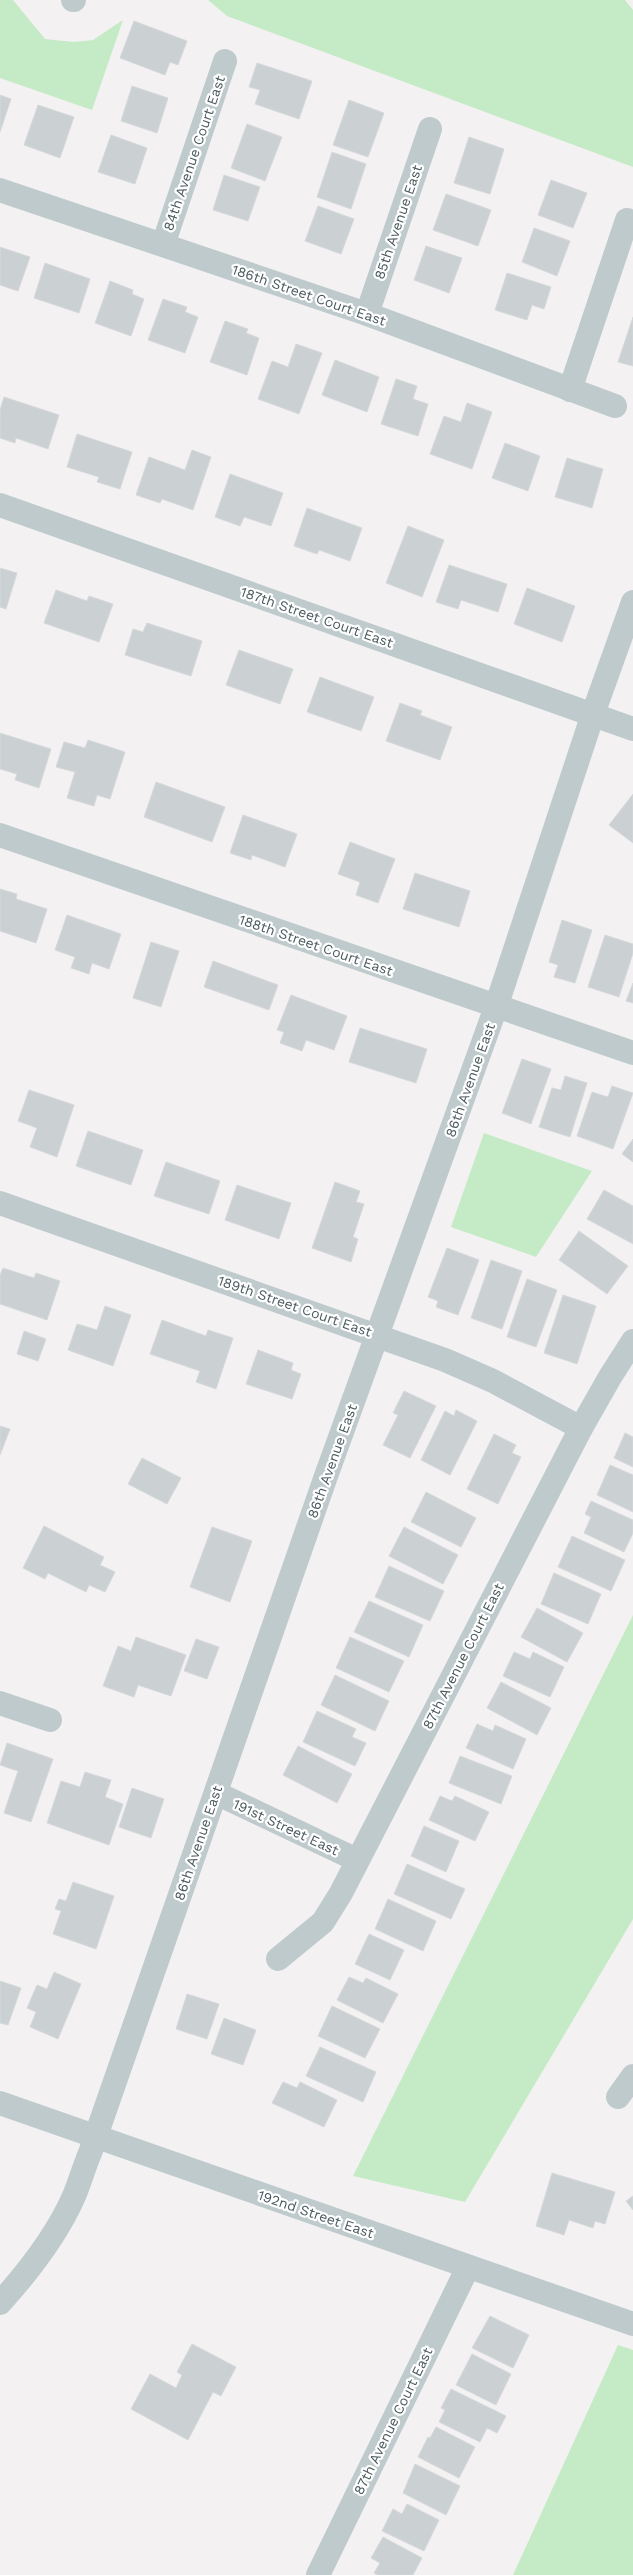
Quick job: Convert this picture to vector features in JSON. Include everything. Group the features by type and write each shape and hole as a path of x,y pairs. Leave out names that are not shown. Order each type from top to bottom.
{"street":[{"name":"84th Avenue Court East","path":"164,245 225,61"},
{"name":"85th Avenue East","path":"367,314 430,129"},
{"name":"186th Street Court East","path":"0,190 367,314 616,406"},
{"path":"570,390 627,220"},
{"name":"187th Street Court East","path":"0,504 633,729"},
{"name":"86th Avenue East","path":"0,2303 18,2283 46,2243 73,2197 95,2138 326,1476 496,1007 593,714 633,602"},
{"name":"188th Street Court East","path":"0,835 633,1053"},
{"name":"189th Street Court East","path":"0,1203 378,1335 493,1381 581,1428"},
{"name":"87th Avenue Court East","path":"278,1959 323,1922 341,1894 581,1428 633,1341"},
{"path":"0,1703 50,1720"},
{"name":"191st Street East","path":"216,1793 357,1860"},
{"path":"618,2097 633,2076"},
{"name":"192nd Street East","path":"0,2104 633,2324"},
{"name":"87th Avenue Court East","path":"318,2575 468,2267"}],"green space":[{"path":"0,0 13,0 45,39 74,42 93,40 123,20 92,110 0,78"},
{"path":"208,0 625,0 633,10 633,167 227,16"},
{"path":"484,1133 592,1171 536,1257 451,1227"},
{"path":"633,1615 633,1919 465,2202 353,2176"},
{"path":"618,2345 633,2350 633,2575 513,2575"}],"building":[{"path":"134,21 187,41 178,65 170,62 165,75 120,58"},
{"path":"257,63 312,81 299,119 255,104 260,90 249,87"},
{"path":"132,86 168,98 157,133 121,121"},
{"path":"0,95 11,99 0,132"},
{"path":"349,100 384,113 368,157 333,145"},
{"path":"38,105 74,117 60,158 24,145"},
{"path":"247,124 282,137 265,181 231,168"},
{"path":"111,135 147,148 135,184 98,172"},
{"path":"469,137 504,149 490,194 454,183"},
{"path":"332,152 366,164 351,209 317,197"},
{"path":"224,175 260,187 248,221 213,210"},
{"path":"551,180 587,193 573,228 538,215"},
{"path":"446,194 491,210 478,246 433,230"},
{"path":"318,206 354,219 341,254 305,241"},
{"path":"534,228 570,241 557,276 522,262"},
{"path":"426,246 462,258 449,293 414,280"},
{"path":"0,247 30,257 18,291 0,285"},
{"path":"45,263 90,279 79,313 34,298"},
{"path":"507,273 551,287 544,309 532,305 527,320 495,310"},
{"path":"110,281 133,290 132,294 144,299 131,336 95,323"},
{"path":"163,299 187,307 185,312 198,317 185,353 148,340"},
{"path":"633,317 633,366 618,362"},
{"path":"225,321 248,329 246,333 259,338 247,375 210,362"},
{"path":"296,344 322,353 299,414 258,399 272,361 288,367"},
{"path":"335,360 379,377 367,412 322,395"},
{"path":"396,379 417,386 413,399 428,404 418,436 381,424"},
{"path":"4,397 59,415 48,449 16,438 15,443 0,438 0,410"},
{"path":"467,403 492,412 472,469 430,454 444,416 461,422"},
{"path":"77,434 132,452 120,489 97,482 99,477 67,467"},
{"path":"505,443 540,456 528,491 492,478"},
{"path":"192,450 211,457 193,510 162,499 160,503 136,495 149,457 185,470"},
{"path":"567,458 603,469 592,508 555,497"},
{"path":"230,474 283,493 271,526 244,517 240,526 215,517"},
{"path":"307,508 362,528 350,561 319,550 317,554 294,546"},
{"path":"408,526 444,540 422,597 386,583"},
{"path":"449,565 507,584 498,612 461,600 458,609 436,602"},
{"path":"0,568 17,573 6,609 0,607"},
{"path":"527,588 575,606 562,642 514,624"},
{"path":"56,590 87,601 89,596 113,604 99,642 44,623"},
{"path":"147,623 202,641 191,676 125,655 133,629 143,632"},
{"path":"239,650 293,669 280,704 226,685"},
{"path":"320,677 374,697 361,731 307,712"},
{"path":"400,703 422,711 420,715 452,727 440,760 386,741"},
{"path":"0,733 51,749 39,788 15,780 17,774 0,769"},
{"path":"88,740 125,752 110,799 97,795 94,806 67,798 75,772 56,767 64,742 85,748"},
{"path":"156,782 225,807 212,842 144,817"},
{"path":"633,794 633,843 609,825"},
{"path":"243,815 297,834 285,867 252,855 251,860 230,853"},
{"path":"350,842 395,859 378,903 356,895 360,882 338,874"},
{"path":"415,873 470,891 459,927 403,909"},
{"path":"0,889 17,894 16,899 47,909 36,943 0,931"},
{"path":"67,915 121,934 109,969 92,963 89,974 71,968 75,957 55,950"},
{"path":"562,920 592,930 575,983 554,977 558,965 549,962"},
{"path":"605,935 633,944 633,953 619,997 588,987"},
{"path":"151,942 179,951 161,1007 133,998"},
{"path":"213,961 278,985 269,1010 204,987"},
{"path":"633,983 633,1003 626,1001"},
{"path":"291,995 347,1016 334,1050 306,1040 302,1051 280,1043 284,1032 277,1030"},
{"path":"360,1028 427,1049 416,1083 349,1062"},
{"path":"522,1059 551,1069 531,1124 502,1113"},
{"path":"565,1076 587,1083 570,1137 539,1127 552,1088 561,1090"},
{"path":"612,1086 633,1093 613,1149 577,1136 592,1092 608,1097"},
{"path":"29,1090 74,1105 57,1157 30,1147 37,1128 18,1121"},
{"path":"88,1131 143,1150 131,1185 76,1166"},
{"path":"633,1139 633,1162 622,1154"},
{"path":"166,1162 220,1181 209,1214 154,1196"},
{"path":"335,1182 360,1191 356,1202 364,1204 353,1237 358,1239 351,1262 312,1248"},
{"path":"237,1185 291,1203 279,1239 225,1220"},
{"path":"604,1190 633,1206 633,1244 587,1219"},
{"path":"579,1231 628,1266 607,1294 559,1260"},
{"path":"447,1248 479,1260 458,1315 436,1307 438,1301 428,1297"},
{"path":"491,1260 522,1271 502,1329 471,1318"},
{"path":"3,1268 34,1278 36,1273 60,1281 47,1320 0,1304 0,1275"},
{"path":"527,1279 557,1290 536,1347 507,1337"},
{"path":"563,1295 596,1306 577,1364 544,1353"},
{"path":"105,1306 131,1315 113,1366 68,1350 77,1324 97,1330"},
{"path":"162,1320 206,1336 208,1330 233,1338 216,1389 196,1382 200,1371 150,1354"},
{"path":"24,1331 46,1339 38,1361 17,1354"},
{"path":"258,1350 293,1363 291,1370 301,1374 292,1399 246,1384"},
{"path":"404,1391 436,1406 410,1458 383,1445 398,1415 393,1413"},
{"path":"456,1410 477,1421 450,1475 421,1460 445,1411 454,1416"},
{"path":"0,1426 10,1429 0,1455"},
{"path":"625,1433 633,1437 633,1467 614,1458"},
{"path":"494,1434 516,1445 512,1453 521,1457 498,1504 467,1489"},
{"path":"142,1458 181,1478 167,1504 128,1484"},
{"path":"610,1465 633,1475 633,1512 597,1495"},
{"path":"426,1492 476,1518 461,1547 411,1522"},
{"path":"591,1501 633,1520 633,1533 624,1552 584,1533 591,1517 585,1514"},
{"path":"44,1526 104,1557 100,1565 115,1572 105,1592 89,1585 86,1592 48,1573 45,1579 23,1568"},
{"path":"212,1527 252,1541 230,1602 190,1587"},
{"path":"404,1527 458,1555 443,1584 389,1556"},
{"path":"572,1536 625,1560 611,1591 558,1567"},
{"path":"389,1566 444,1591 430,1621 375,1597"},
{"path":"554,1573 601,1594 588,1624 541,1604"},
{"path":"369,1601 423,1625 409,1657 354,1632"},
{"path":"537,1608 583,1633 567,1662 521,1637"},
{"path":"136,1637 186,1655 171,1696 138,1685 134,1697 103,1686 118,1646 131,1651"},
{"path":"350,1637 404,1661 389,1692 336,1668"},
{"path":"196,1639 219,1647 207,1679 184,1671"},
{"path":"514,1652 530,1659 533,1652 564,1667 550,1697 503,1676"},
{"path":"335,1675 389,1701 375,1731 321,1705"},
{"path":"501,1682 551,1708 537,1735 487,1708"},
{"path":"317,1711 356,1729 352,1737 366,1743 355,1766 303,1742"},
{"path":"477,1724 493,1731 495,1725 526,1739 513,1769 466,1748"},
{"path":"7,1743 53,1759 31,1822 4,1813 18,1771 0,1765"},
{"path":"298,1746 352,1774 337,1803 283,1775"},
{"path":"460,1756 512,1776 501,1804 449,1783"},
{"path":"85,1772 111,1780 105,1797 123,1804 109,1845 47,1823 61,1781 80,1787"},
{"path":"132,1788 164,1799 151,1838 119,1827"},
{"path":"440,1796 452,1801 455,1796 489,1812 475,1841 429,1820"},
{"path":"424,1826 459,1841 446,1872 411,1856"},
{"path":"407,1864 465,1889 451,1919 394,1894"},
{"path":"73,1882 114,1896 96,1949 53,1934 61,1911 55,1909 59,1899 66,1901"},
{"path":"388,1899 436,1921 423,1951 375,1929"},
{"path":"369,1934 404,1950 390,1980 355,1964"},
{"path":"54,1972 81,1984 58,2039 30,2027 36,2012 27,2008 37,1985 47,1989"},
{"path":"349,1977 363,1983 366,1978 398,1994 383,2023 337,2000"},
{"path":"0,1981 21,1988 8,2025 0,2023"},
{"path":"187,1994 219,2004 207,2039 176,2029"},
{"path":"332,2006 380,2029 365,2058 318,2036"},
{"path":"224,2018 256,2030 243,2065 211,2054"},
{"path":"320,2047 376,2072 363,2102 306,2076"},
{"path":"283,2082 297,2088 300,2082 337,2100 324,2127 272,2103"},
{"path":"552,2173 615,2192 605,2224 595,2221 593,2228 569,2220 564,2235 536,2226"},
{"path":"633,2196 633,2210 626,2201"},
{"path":"490,2316 529,2335 513,2368 472,2348"},
{"path":"192,2344 236,2367 221,2396 213,2392 188,2440 131,2409 150,2374 176,2388 182,2375 177,2372"},
{"path":"472,2354 511,2374 496,2405 456,2385"},
{"path":"451,2389 506,2416 497,2433 487,2428 480,2442 439,2422 445,2410 441,2408"},
{"path":"436,2427 475,2447 459,2478 418,2457 428,2437 430,2438"},
{"path":"415,2464 460,2486 446,2515 403,2493"},
{"path":"407,2504 439,2520 424,2551 382,2531 393,2509 402,2514"},
{"path":"383,2537 422,2558 413,2575 378,2575 374,2573 380,2563 371,2558"}]}
